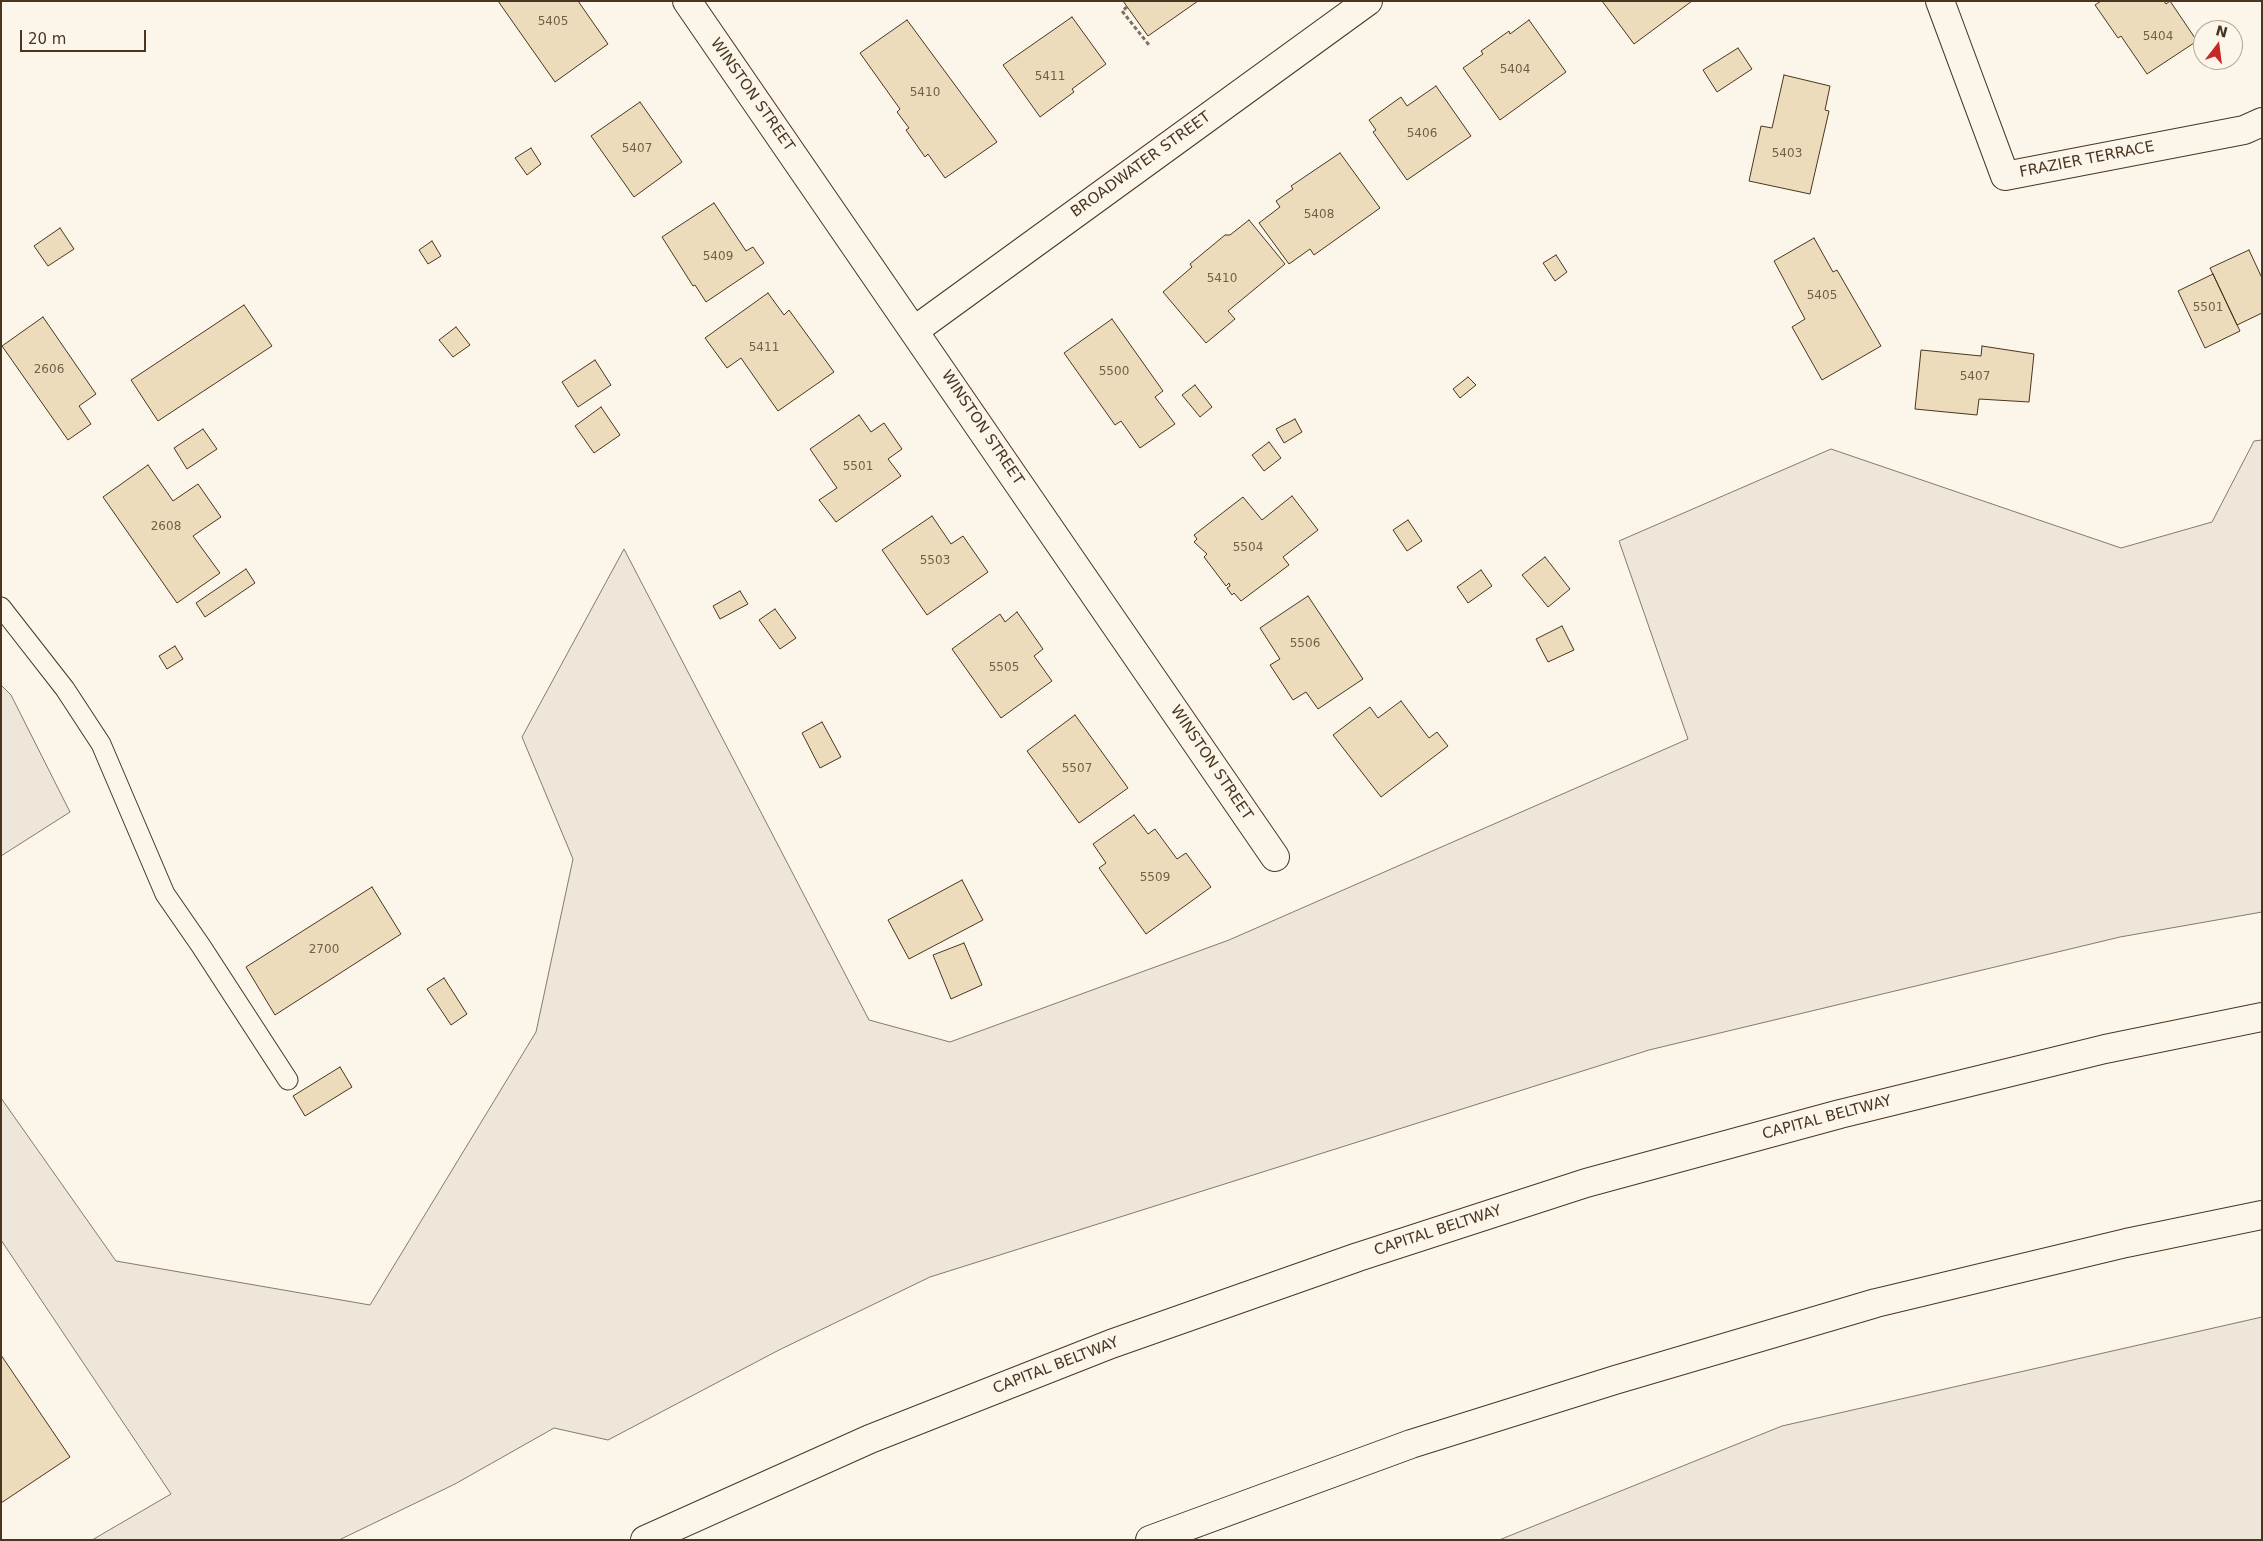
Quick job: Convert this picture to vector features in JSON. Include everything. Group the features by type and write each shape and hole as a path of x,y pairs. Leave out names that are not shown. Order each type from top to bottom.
{"main road":[{"name":"WINSTON STREET","path":"687,1 915,330 1275,857"},
{"name":"BROADWATER STREET","path":"915,330 1368,1"},
{"name":"FRAZIER TERRACE","path":"1940,1 2005,176 2244,130 2262,122"},
{"name":"CAPITAL BELTWAY","path":"645,1540 870,1439 1111,1344 1358,1257 1557,1193 1840,1114 2105,1049 2262,1017"},
{"path":"1150,1540 1411,1444 1615,1380 1876,1303 2126,1243 2262,1215"}],"lane":[{"path":"1,607 66,689 101,744 164,894 201,946 288,1080"}],"path":[{"path":"1127,7 1122,11 1149,45"}],"shaded area":[{"path":"2262,440 2262,912 2120,937 1649,1050 930,1277 779,1350 608,1440 554,1428 455,1484 339,1540 92,1540 171,1494 1,1240 1,1098 116,1261 370,1305 536,1032 573,859 522,737 624,549 869,1020 950,1042 1229,940 1688,739 1619,541 1831,449 2121,548 2212,522 2254,441"},
{"path":"1,685 11,695 70,812 1,856"},
{"path":"2262,1317 2262,1540 1499,1540 1782,1426"}],"building":[{"path":"498,1 578,1 608,44 555,82"},
{"path":"1123,1 1198,1 1148,36"},
{"path":"1602,1 1692,1 1634,44"},
{"path":"2101,1 2164,1 2166,4 2170,1 2193,35 2193,44 2147,74 2121,36 2118,38 2095,5"},
{"path":"1072,17 1106,64 1072,89 1074,92 1040,117 1003,65"},
{"path":"907,20 997,142 945,178 928,154 925,157 906,130 909,128 897,112 900,109 860,53"},
{"path":"1529,20 1566,72 1500,120 1463,68 1483,54 1481,51 1509,31 1510,34"},
{"path":"1738,48 1752,69 1717,92 1703,70"},
{"path":"1784,75 1830,86 1825,110 1829,111 1810,194 1749,181 1761,126 1772,128"},
{"path":"1436,86 1471,136 1407,180 1373,132 1376,130 1369,120 1401,97 1407,106"},
{"path":"640,102 682,162 634,197 591,136"},
{"path":"531,148 541,164 527,175 515,158"},
{"path":"1340,153 1380,208 1314,255 1310,249 1289,264 1259,223 1280,207 1276,201 1293,189 1291,186"},
{"path":"714,203 746,251 753,247 764,263 706,302 695,285 693,286 662,237"},
{"path":"1249,220 1285,264 1228,311 1235,319 1206,343 1163,292 1192,267 1190,264 1225,235 1230,235"},
{"path":"60,228 74,249 48,266 34,246"},
{"path":"1814,238 1833,272 1837,270 1881,346 1822,380 1792,327 1805,319 1774,261"},
{"path":"432,241 441,256 428,264 419,250"},
{"path":"2249,250 2262,278 2262,313 2237,325 2210,268"},
{"path":"1556,255 1567,272 1555,281 1543,263"},
{"path":"2213,274 2240,331 2205,348 2178,291"},
{"path":"768,293 784,315 789,310 834,372 778,411 741,358 727,368 705,338"},
{"path":"244,305 272,346 158,421 131,380"},
{"path":"43,317 96,394 79,406 91,424 68,440 2,346"},
{"path":"1112,319 1163,391 1155,397 1175,424 1140,448 1121,421 1115,425 1064,353"},
{"path":"456,327 470,345 453,357 439,340"},
{"path":"1982,346 2034,354 2029,402 1979,399 1977,415 1915,409 1921,350 1981,356"},
{"path":"595,360 611,385 578,407 562,382"},
{"path":"1468,377 1476,385 1460,398 1453,389"},
{"path":"1195,385 1212,407 1200,417 1182,395"},
{"path":"601,407 620,435 594,453 575,426"},
{"path":"859,415 871,432 884,423 902,449 888,459 901,476 836,522 819,500 837,488 810,449"},
{"path":"1295,419 1302,432 1284,443 1276,429"},
{"path":"203,429 217,449 187,469 174,448"},
{"path":"1269,442 1281,458 1264,471 1252,455"},
{"path":"148,465 173,501 198,484 221,517 193,536 220,573 177,603 103,497"},
{"path":"1292,496 1318,530 1283,557 1289,565 1241,601 1234,593 1232,595 1227,588 1230,586 1229,583 1226,586 1204,557 1207,554 1194,542 1197,539 1194,535 1243,497 1262,520"},
{"path":"932,516 951,544 963,536 988,572 927,615 882,550"},
{"path":"1408,520 1422,541 1407,551 1393,530"},
{"path":"1545,557 1570,589 1548,607 1522,575"},
{"path":"246,569 255,583 205,617 196,603"},
{"path":"1481,570 1492,586 1468,603 1457,587"},
{"path":"740,591 748,604 720,619 713,606"},
{"path":"1308,596 1363,679 1318,709 1306,692 1293,700 1270,665 1280,659 1260,628"},
{"path":"775,609 796,638 780,649 759,620"},
{"path":"1017,612 1043,649 1034,656 1052,681 1001,718 952,649 1000,614 1005,622"},
{"path":"1562,626 1574,650 1548,662 1536,639"},
{"path":"175,646 183,659 167,669 159,656"},
{"path":"1401,701 1429,738 1437,732 1448,746 1381,797 1333,735 1370,707 1378,718"},
{"path":"1075,715 1128,788 1079,823 1027,751"},
{"path":"822,722 841,757 820,768 802,733"},
{"path":"1134,815 1148,834 1155,829 1177,859 1186,853 1211,887 1146,934 1099,868 1106,863 1093,844"},
{"path":"962,880 983,920 909,959 888,920"},
{"path":"372,887 401,934 275,1015 246,967"},
{"path":"964,943 982,985 951,999 933,955"},
{"path":"444,978 467,1014 451,1025 427,989"},
{"path":"340,1067 352,1087 305,1116 293,1096"},
{"path":"1,1355 70,1457 1,1503"}]}
